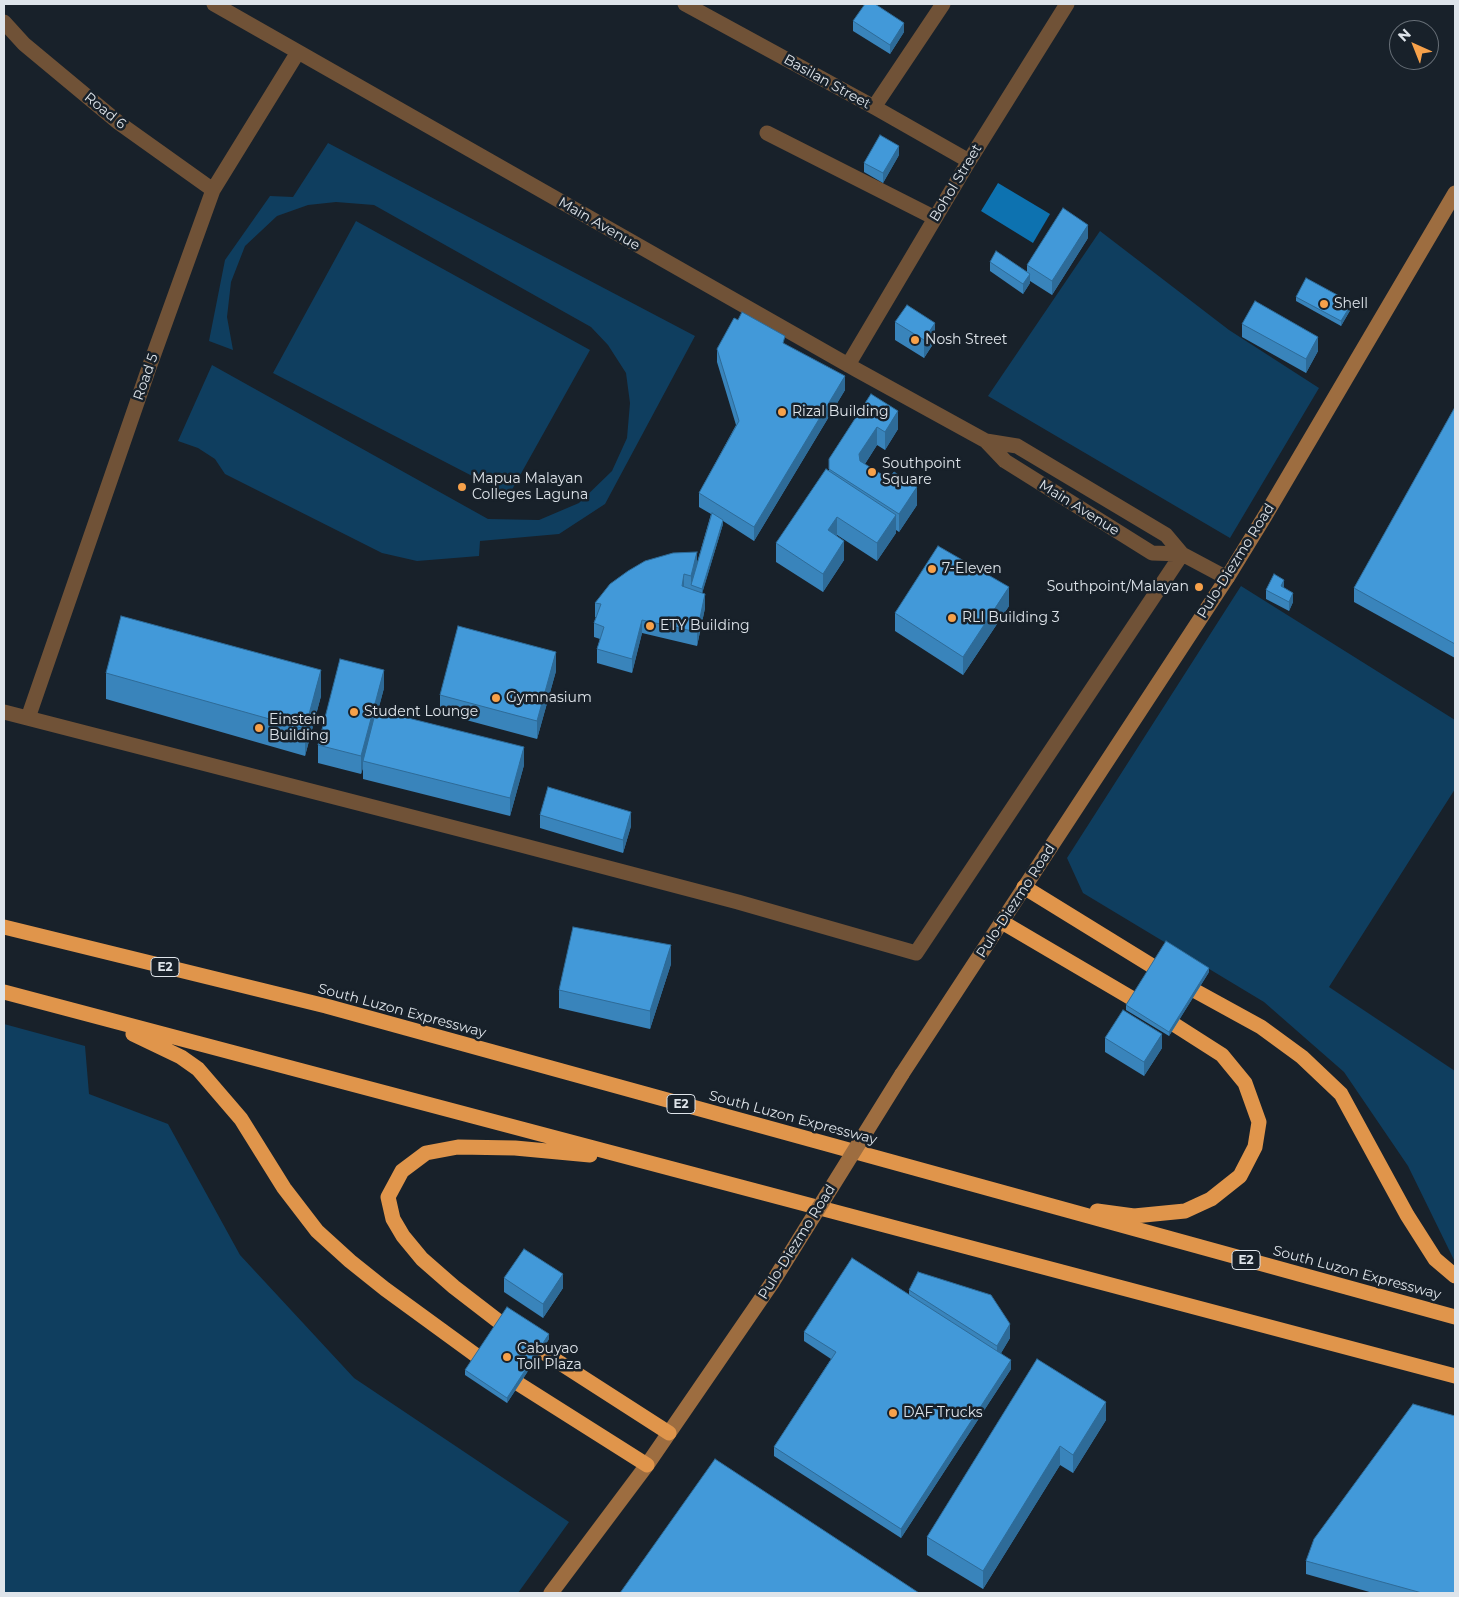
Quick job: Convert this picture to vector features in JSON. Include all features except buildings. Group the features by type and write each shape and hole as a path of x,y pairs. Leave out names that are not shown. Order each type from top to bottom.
{"highway":[{"path":"1024,887 1170,977 1261,1027 1302,1057 1341,1094 1407,1215 1435,1259 1455,1276"},
{"path":"1002,922 1150,1009 1222,1055 1245,1083 1258,1122 1255,1147 1240,1176 1211,1199 1185,1211 1134,1216 1037,1202"},
{"name":"South Luzon Expressway","path":"4,927 326,1006 1455,1317"},
{"path":"4,992 1455,1376"},
{"path":"98,1017 181,1057 198,1068 241,1119 284,1188 316,1231 371,1278 492,1367 647,1465"},
{"path":"636,1160 515,1148 458,1147 426,1153 402,1171 388,1197 393,1219 403,1236 422,1259 454,1287 515,1334 668,1433"}],"main road":[{"name":"Pulo-Diezmo Road","path":"551,1593 647,1465 772,1283 902,1074 1227,578 1455,192"}],"street":[{"name":"Main Avenue","path":"214,4 848,365 986,441 1005,461 1152,553 1182,554"},
{"name":"Basilan Street","path":"685,4 703,8 969,161"},
{"path":"874,107 943,4"},
{"name":"Bohol Street","path":"848,365 969,161 1067,4"},
{"name":"Road 6","path":"4,22 24,44 119,123 214,190"},
{"name":"Road 5","path":"28,718 150,362 214,190 298,52"},
{"path":"767,133 935,218"},
{"name":"Main Avenue","path":"986,441 1017,446 1166,535 1182,554 1227,578"},
{"path":"4,712 738,902 916,954 1182,554"}],"shaded area":[{"path":"328,143 695,336 605,504 559,534 480,541 479,556 417,561 382,553 225,474 215,459 198,448 178,441 212,365 488,519 539,520 579,503 612,471 627,438 630,403 626,373 608,345 591,327 374,205 336,202 308,205 277,216 245,246 231,282 227,317 233,350 209,341 225,260 270,196 293,197"},
{"path":"356,221 590,350 509,495 273,373"},
{"path":"1100,231 1229,330 1319,388 1230,538 988,396"},
{"path":"1241,586 1455,720 1455,789 1329,987 1455,1071 1455,1262 1408,1166 1344,1072 1264,1002 1083,893 1067,858"},
{"path":"4,1024 85,1046 89,1094 168,1124 240,1255 354,1378 569,1522 518,1593 4,1593"}],"water":[{"path":"998,183 1050,214 1033,243 981,211"}],"place":[{"name":"Shell","path":"1324,304"},
{"name":"Nosh Street","path":"915,340"},
{"name":"Rizal Building","path":"782,412"},
{"name":"Southpoint Square","path":"872,472"},
{"name":"Mapua Malayan Colleges Laguna","path":"462,487"},
{"name":"7-Eleven","path":"932,569"},
{"name":"Southpoint/Malayan","path":"1199,587"},
{"name":"RLI Building 3","path":"952,618"},
{"name":"ETY Building","path":"650,626"},
{"name":"Gymnasium","path":"496,698"},
{"name":"Student Lounge","path":"354,712"},
{"name":"Einstein Building","path":"259,728"},
{"name":"Cabuyao Toll Plaza","path":"507,1357"},
{"name":"DAF Trucks","path":"893,1413"}]}
